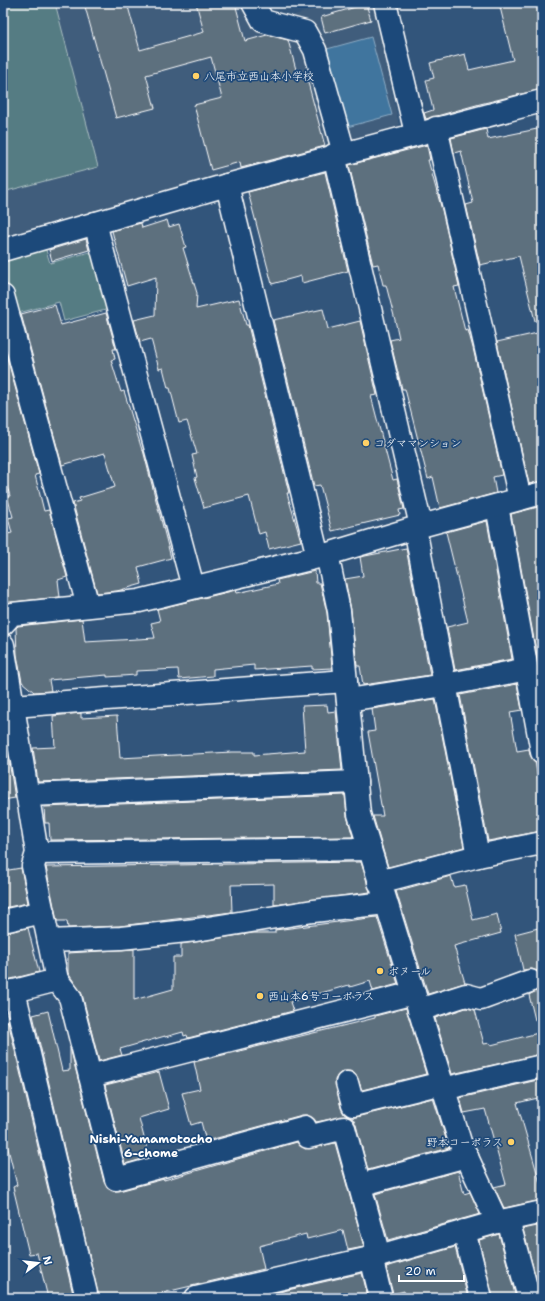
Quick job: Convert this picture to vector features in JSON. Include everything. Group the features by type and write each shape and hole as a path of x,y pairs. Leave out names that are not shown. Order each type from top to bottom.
{"street":[{"path":"253,3 263,21 305,32 315,50 339,154 418,527 445,685 478,856"},
{"path":"385,3 426,130 520,499"},
{"path":"3,250 227,184 426,130 542,101"},
{"path":"227,184 322,556 339,611 359,814 460,1142 503,1221 529,1298"},
{"path":"95,223 193,587"},
{"path":"3,296 88,606"},
{"path":"3,624 12,614 139,601 322,556 418,527 542,493"},
{"path":"497,506 542,752"},
{"path":"3,645 37,853 33,866 57,980 70,997 116,1179 305,1127 308,1137 344,1128 360,1185 375,1256 381,1298"},
{"path":"13,706 445,685 527,669"},
{"path":"28,795 356,782"},
{"path":"379,882 478,856 542,843"},
{"path":"37,853 370,850"},
{"path":"49,941 122,938 196,930 313,911 386,903"},
{"path":"3,921 43,912"},
{"path":"57,980 8,992 87,1298"},
{"path":"90,1076 416,1001 466,995 481,999 530,981"},
{"path":"347,1083 353,1105 542,1066"},
{"path":"360,1185 467,1156"},
{"path":"196,1298 245,1292 464,1231 542,1212"},
{"path":"464,1231 481,1298"}],"shaded area":[{"name":"八尾市立西山本小学校","path":"3,3 248,3 255,27 334,3 374,3 399,125 394,131 3,237"},
{"path":"371,37 392,115 347,127 327,49"}],"green space":[{"path":"3,3 55,3 98,167 3,192"},
{"path":"45,247 50,263 97,250 113,308 64,321 59,302 15,314 3,270 6,258"}],"building":[{"path":"84,3 127,3 140,50 204,32 196,3 235,3 245,41 267,35 288,40 298,77 306,75 325,146 241,168 240,162 211,170 194,105 222,98 211,57 146,75 155,108 116,118"},
{"path":"499,3 539,3 542,16 542,89 426,119 424,113 433,110 426,80 434,78 430,63 465,54 469,70 513,60"},
{"path":"366,4 371,20 325,33 321,17"},
{"path":"542,128 542,321 535,321 519,256 480,265 466,205 473,203 461,151 454,153 451,138 486,129 488,139"},
{"path":"427,145 430,160 428,160 442,210 459,286 454,287 465,331 468,330 473,348 502,475 493,477 496,493 440,508 433,477 428,479 405,389 402,389 390,340 399,338 395,320 386,285 383,285 378,264 373,265 349,165"},
{"path":"325,172 348,271 302,283 301,276 272,284 248,192"},
{"path":"167,220 169,227 179,224 186,247 183,248 197,293 196,309 239,299 246,325 248,325 289,493 287,493 301,541 269,549 265,532 259,534 249,496 204,508 195,478 197,477 192,455 197,454 187,421 179,423 170,388 168,388 163,368 159,369 151,339 140,342 134,320 155,315 156,277 127,286 112,231 141,223 142,228"},
{"path":"86,239 89,250 52,261 49,250"},
{"path":"55,305 61,325 106,313 116,349 113,349 115,359 111,360 121,392 124,391 143,450 171,558 138,567 142,584 117,591 97,593 73,503 80,501 79,498 115,487 105,453 62,465 21,314"},
{"path":"323,309 328,329 360,321 377,395 371,396 393,480 397,479 404,509 399,510 400,515 332,531 320,485 314,486 273,320"},
{"path":"542,332 542,481 529,484 497,342"},
{"path":"3,343 39,474 35,475 44,511 49,510 67,577 58,580 60,597 3,603 3,535 12,533 8,518 13,517 7,496 10,496 3,473"},
{"path":"542,506 542,509 539,510 542,530 542,683 511,514"},
{"path":"487,521 512,659 455,670 447,627 468,622 446,532"},
{"path":"406,548 430,675 363,685 360,666 357,666 351,610 345,579 363,576 360,557"},
{"path":"315,571 316,583 320,583 327,613 332,668 312,669 312,666 254,670 254,665 213,669 213,676 179,679 178,669 136,671 136,675 107,677 107,675 49,680 51,691 34,692 22,682 17,655 16,628 18,626 82,619 85,642 155,638 151,623 160,621 157,609 236,590 237,593 278,584 277,580"},
{"path":"517,684 522,710 510,712 517,751 529,749 530,755 535,762 542,800 542,831 488,841 460,695"},
{"path":"435,699 464,847 388,867 373,816 383,816 368,732 375,731 372,709"},
{"path":"327,705 328,712 336,711 342,770 38,782 33,748 55,747 53,716 81,713 81,718 117,716 120,758 232,752 254,752 254,755 305,751 302,706"},
{"path":"3,749 7,749 15,798 3,800"},
{"path":"345,795 347,816 353,837 50,840 49,823 45,823 44,807"},
{"path":"361,862 370,892 274,905 274,884 231,885 232,912 120,926 68,928 67,921 57,921 46,867"},
{"path":"21,868 28,903 3,908 3,871"},
{"path":"451,876 454,887 465,885 473,920 497,914 501,933 454,946 465,983 428,994 396,891"},
{"path":"377,917 398,984 373,991 370,981 350,987 349,985 290,1002 293,1011 188,1038 187,1035 184,1036 183,1032 165,1036 120,1049 122,1055 99,1061 82,994 68,973 68,953 134,949 134,1000 173,989 173,957 181,957 181,944 253,933 275,933 275,930"},
{"path":"542,927 542,979 538,971 532,969 523,970 515,934"},
{"path":"28,928 39,972 3,981 3,933"},
{"path":"542,984 542,1019 535,1020 529,995 539,989"},
{"path":"406,1008 426,1074 362,1090 356,1074 350,1071 343,1071 335,1080 341,1108 344,1114 349,1117 347,1116 316,1122 308,1115 302,1115 206,1141 201,1122 191,1125 182,1093 200,1089 194,1062 375,1018 375,1016"},
{"path":"466,1008 475,1010 484,1044 490,1043 491,1045 542,1032 542,1054 452,1074 435,1018"},
{"path":"48,1011 62,1071 70,1070 70,1047 104,1182 107,1188 112,1191 119,1191 164,1180 297,1142 305,1149 335,1143 364,1247 348,1250 343,1230 307,1239 306,1234 259,1246 264,1269 140,1298 99,1298 33,1015"},
{"path":"8,1021 74,1298 48,1298 37,1253 29,1254 13,1187 17,1185 3,1128 3,1023"},
{"path":"159,1072 169,1109 139,1118 149,1157 125,1164 105,1085"},
{"path":"542,1079 542,1097 517,1103 542,1190 542,1200 504,1208 494,1187 506,1184 485,1109 464,1113 460,1098"},
{"path":"433,1098 449,1148 368,1170 356,1125 353,1119 349,1117 356,1117"},
{"path":"458,1171 464,1194 470,1192 480,1214 388,1240 375,1194"},
{"path":"542,1225 542,1298 541,1298 523,1229"},
{"path":"499,1234 516,1298 493,1298 479,1240"},
{"path":"455,1247 468,1298 405,1298 404,1291 393,1294 386,1267"},
{"path":"362,1273 368,1297 267,1298 266,1295"}],"place":[{"name":"八尾市立西山本小学校","path":"196,76"},
{"name":"コダママンション","path":"366,443"},
{"name":"ボヌール","path":"380,971"},
{"name":"西山本6号コーポラス","path":"260,996"},
{"name":"野本コーポラス","path":"511,1142"}],"district":[{"name":"Nishi-Yamamotocho 6-chome","path":"151,1146"}]}
